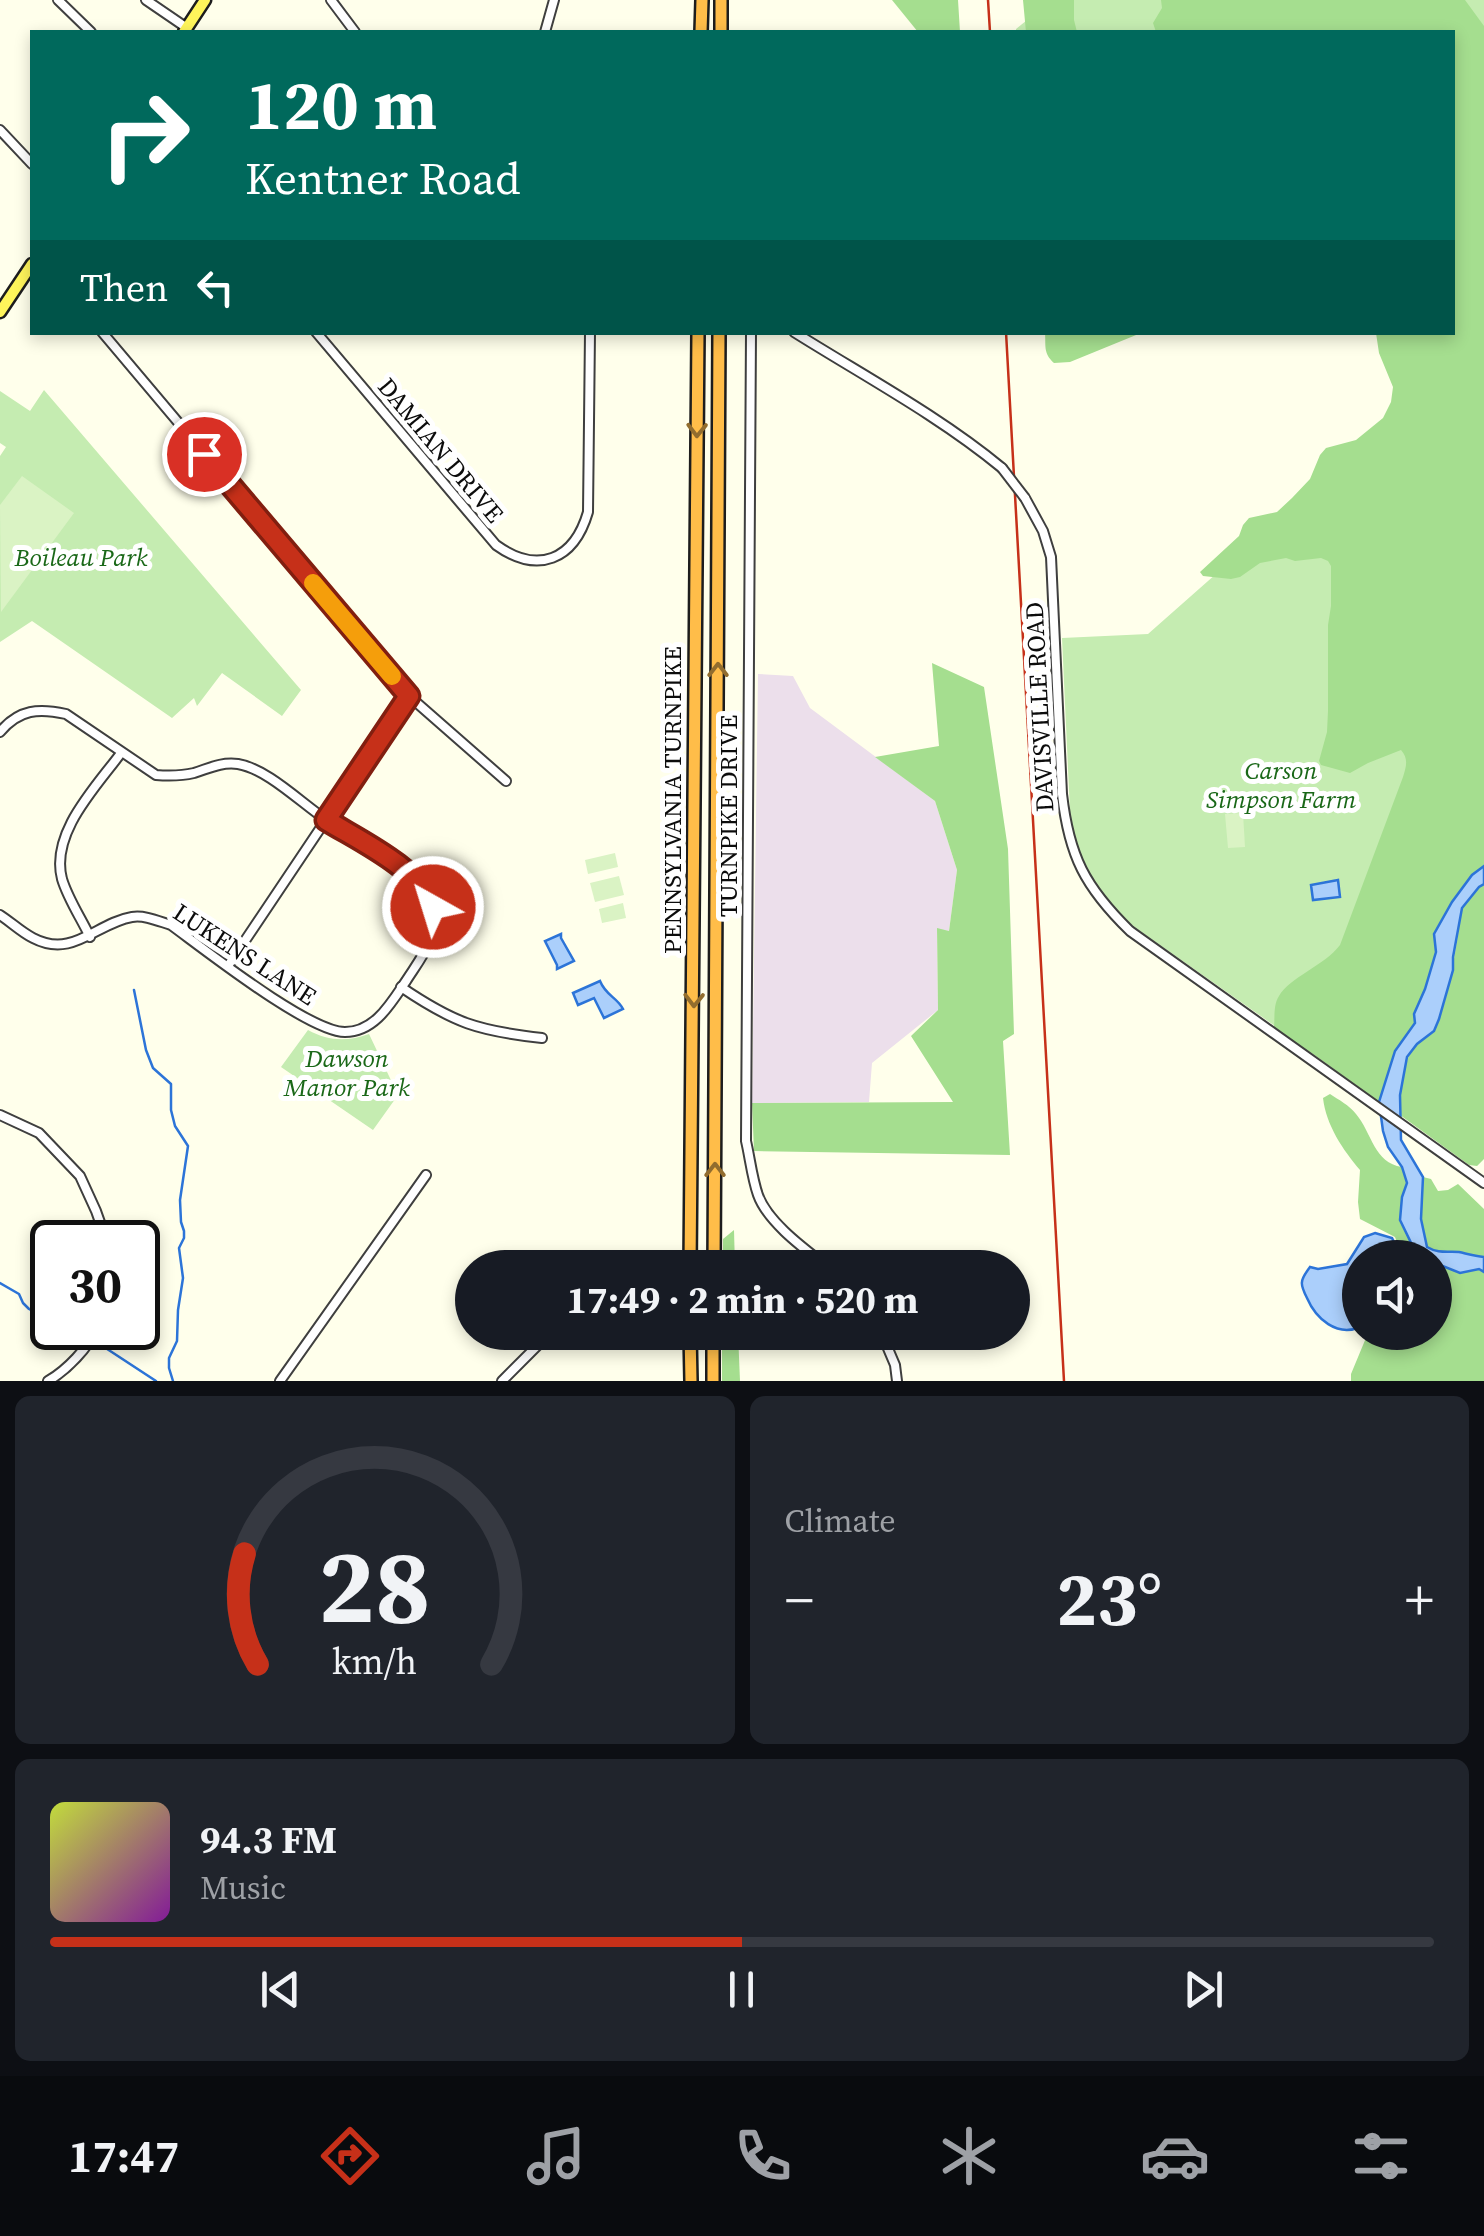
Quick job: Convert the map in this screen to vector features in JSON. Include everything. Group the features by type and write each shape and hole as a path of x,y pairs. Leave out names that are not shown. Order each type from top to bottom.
{"highway":[{"path":"701,30 702,0"},
{"path":"721,0 721,30"},
{"name":"PENNSYLVANIA TURNPIKE","path":"690,1250 698,335"},
{"name":"PENNSYLVANIA TURNPIKE","path":"714,1250 719,335"},
{"path":"690,1350 691,1381"},
{"path":"712,1381 713,1350"}],"main road":[{"path":"185,30 205,0"},
{"path":"0,312 30,267"}],"street":[{"path":"58,0 89,30"},
{"path":"146,0 185,30"},
{"path":"331,0 353,30"},
{"path":"546,30 554,0"},
{"path":"0,130 30,162"},
{"path":"105,335 409,696 506,782"},
{"name":"DAMIAN DRIVE","path":"319,335 496,545 510,556 544,560 561,554 576,542 588,512 590,335"},
{"name":"TURNPIKE DRIVE","path":"751,335 746,1141 759,1198 806,1250"},
{"name":"DAVISVILLE ROAD","path":"799,335 978,448 1002,468 1043,531 1051,558 1066,831 1092,889 1108,910 1130,931 1484,1183"},
{"path":"228,966 409,696"},
{"path":"0,732 10,720 25,712 51,711 66,714 156,775 196,772 218,763 256,770 414,877 428,893 435,924 432,941 401,987 457,1021 542,1038"},
{"path":"90,937 66,891 61,875 61,850 72,820 121,753"},
{"name":"LUKENS LANE","path":"0,915 32,938 59,945 90,937 126,918 152,918 171,925 274,998 324,1028 346,1032 375,1022 401,987"},
{"path":"0,1114 39,1132 80,1176 99,1220"},
{"path":"280,1381 426,1175"},
{"path":"48,1381 61,1374 82,1350"},
{"path":"502,1381 534,1350"},
{"path":"889,1350 898,1381"}],"shaded area":[{"path":"758,674 793,676 810,708 935,801 957,870 949,931 937,929 938,1010 872,1063 869,1102 752,1103"}],"green space":[{"path":"892,0 958,0 960,30 916,30"},
{"path":"1023,0 1074,0 1076,30 1026,30"},
{"name":"Carson Simpson Farm","path":"1032,0 1484,0 1484,1136 1467,1161 1137,929 1098,892 1071,833 1062,638 1148,634 1404,408 1450,335 1455,335 1455,30 1016,30 1032,16"},
{"path":"1161,0 1465,0 1484,26 1484,866 1472,875 1434,933 1436,952 1415,1023 1395,1051 1379,1102 1281,1034 1274,1027 1275,1011 1284,989 1340,945 1403,777 1405,757 1401,750 1350,773 1321,765 1319,761 1328,711 1328,561 1286,558 1260,563 1231,579 1203,576 1200,572 1239,536 1249,518 1277,512 1292,498 1310,479 1326,448 1356,440 1383,418 1393,387 1376,335 1455,335 1455,30 1155,30 1153,23 1162,8"},
{"path":"1045,335 1136,335 1070,362 1054,363 1047,353"},
{"name":"Boileau Park","path":"44,390 301,690 282,716 222,673 197,706 194,698 172,718 32,621 0,642 0,456 6,447 0,443 0,391 30,411"},
{"path":"22,476 74,513 1,612 0,505"},
{"path":"932,663 984,687 1008,849 1014,1034 1003,1041 1010,1155 754,1151 752,1103 953,1102 911,1036 938,1010 937,928 949,931 957,870 935,801 875,757 939,746"},
{"path":"1243,813 1245,847 1228,848 1225,814"},
{"path":"615,853 618,867 588,874 585,860"},
{"path":"619,876 624,895 595,902 590,883"},
{"path":"1484,884 1484,1159 1477,1166 1469,1165 1400,1115 1400,1107 1402,1080 1410,1054 1439,1020 1462,910"},
{"path":"623,903 626,918 602,923 599,909"},
{"name":"Dawson Manor Park","path":"308,1030 338,1039 369,1034 398,1095 373,1130 281,1067"},
{"path":"1330,1094 1347,1105 1385,1160 1402,1167 1407,1183 1402,1197 1411,1240 1396,1240 1360,1219 1360,1170 1332,1127 1323,1098"},
{"path":"1423,1177 1431,1179 1438,1191 1458,1184 1484,1209 1484,1257 1452,1252 1452,1240 1426,1240 1421,1219"},
{"path":"734,1230 735,1250 723,1250 723,1239"},
{"path":"1452,1266 1484,1272 1484,1381 1351,1381 1361,1350 1452,1350"},
{"path":"722,1350 739,1350 740,1381 722,1381"}],"water":[{"path":"1484,866 1484,884 1462,908 1453,970 1439,1019 1434,1031 1407,1057 1400,1095 1401,1140 1423,1177 1421,1219 1426,1240 1410,1240 1400,1220 1407,1183 1402,1167 1388,1147 1379,1102 1395,1051 1415,1023 1414,1014 1436,952 1434,934 1472,875"},
{"path":"1338,880 1340,897 1313,900 1311,885"},
{"path":"561,934 574,961 557,969 545,941"},
{"path":"600,981 623,1009 604,1018 594,998 578,1005 573,993"},
{"path":"1375,1233 1393,1240 1362,1240"},
{"path":"1452,1252 1484,1257 1484,1272 1479,1269 1460,1273 1452,1270"},
{"path":"1342,1265 1342,1330 1322,1319 1303,1288 1310,1267"}],"waterway":[{"path":"134,990 146,1050 153,1068 171,1084 175,1126 188,1146 180,1200 183,1278 177,1341 169,1358 173,1381"},
{"path":"0,1283 19,1294 30,1310"},
{"path":"109,1350 156,1381"}],"railway":[{"path":"988,0 990,30"},
{"path":"1006,335 1064,1381"}],"slow traffic":[{"path":"313,583 392,676"}],"route":[{"path":"204,454 409,696 326,820 414,877 428,893 433,907"}]}
